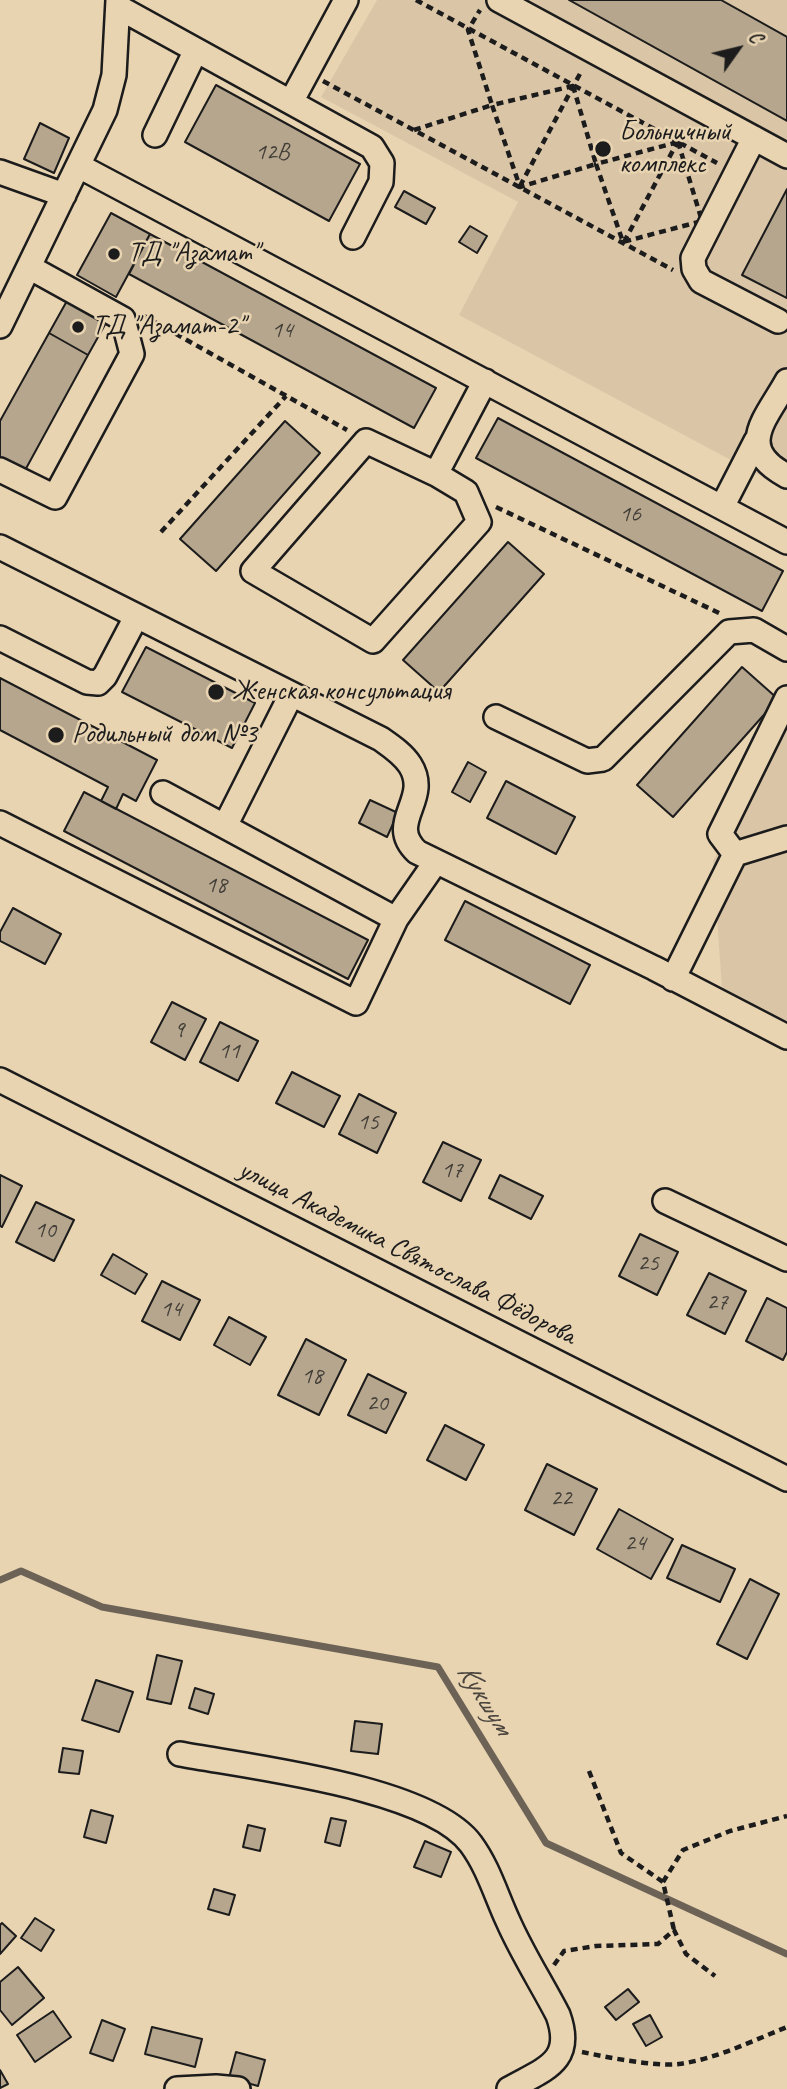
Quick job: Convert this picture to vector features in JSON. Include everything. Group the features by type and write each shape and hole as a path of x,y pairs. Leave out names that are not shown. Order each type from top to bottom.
{"street":[{"path":"291,102 346,0"},
{"path":"499,0 787,156"},
{"path":"0,326 105,110 114,75 118,3 196,50 372,147 382,163 381,182 353,237"},
{"path":"155,135 196,50"},
{"path":"754,138 693,258 694,269 701,281 778,321"},
{"path":"79,166 787,542"},
{"path":"0,172 64,195"},
{"path":"0,470 55,497 132,354 123,318 29,267"},
{"path":"436,474 485,381"},
{"path":"722,507 787,381"},
{"path":"366,441 436,474 466,492 479,522 373,641 253,570 366,441"},
{"path":"756,441 765,462 787,476"},
{"path":"2,554 136,617 381,739 410,765 416,782 415,796 404,828 406,842 416,852 787,1037"},
{"path":"0,638 87,682 98,683 105,676 136,617"},
{"path":"496,717 587,761 603,759 729,632 754,630 787,649"},
{"path":"225,826 291,695"},
{"path":"735,854 720,834 787,698"},
{"path":"163,793 396,919"},
{"path":"0,823 356,1003 396,919 435,863"},
{"path":"673,979 735,854 787,838"},
{"name":"улица Академика Святослава Фёдорова","path":"0,1080 787,1479"},
{"path":"664,1201 787,1259"},
{"path":"180,1754 351,1785 430,1813 455,1826 471,1844 490,1876 508,1921 564,2030 564,2048 554,2062 509,2089"},
{"path":"177,2089 238,2089"}],"path":[{"path":"416,0 735,173"},
{"path":"485,0 468,30 520,187"},
{"path":"307,73 675,271 694,269"},
{"path":"414,130 492,105 573,86"},
{"path":"573,86 623,242"},
{"path":"520,187 573,86"},
{"path":"623,242 697,107"},
{"path":"520,187 678,142"},
{"path":"623,242 702,221 678,142"},
{"path":"123,318 136,311 366,441"},
{"path":"161,532 286,396"},
{"path":"466,492 754,630"},
{"path":"589,1771 621,1853 663,1882 674,1930 685,1954 715,1976"},
{"path":"663,1882 682,1850 730,1831 787,1816"},
{"path":"549,1998 550,1970 564,1951 596,1946 657,1944 674,1930"},
{"path":"564,2048 607,2057 676,2064 702,2060 787,2027"}],"shaded area":[{"name":"Больничный комплекс","path":"377,0 787,0 787,490 459,315 518,202 321,97"},
{"path":"787,725 787,1023 722,989 713,861"}],"building":[{"path":"569,0 721,0 787,37 787,121"},
{"path":"216,85 360,164 329,221 185,142"},
{"path":"40,123 69,138 54,173 24,159"},
{"path":"787,189 787,298 742,275"},
{"path":"404,191 435,208 426,224 395,207"},
{"name":"ТД \"Азамат\"","path":"111,213 150,234 116,297 77,275"},
{"path":"470,226 487,236 477,253 459,242"},
{"path":"150,234 436,388 414,428 129,274"},
{"name":"ТД \"Азамат-2\"","path":"68,299 107,321 88,355 49,333"},
{"path":"49,333 88,355 23,474 0,461 0,421"},
{"path":"498,418 783,571 762,611 476,458"},
{"path":"285,421 320,453 216,571 180,539"},
{"path":"508,542 544,574 439,692 403,660"},
{"path":"146,647 255,703 232,748 122,692"},
{"path":"742,667 778,699 673,817 637,785"},
{"path":"0,678 157,760 136,801 123,794 116,809 101,801 108,787 0,730"},
{"path":"468,762 486,772 470,802 452,792"},
{"path":"506,781 575,817 556,854 487,818"},
{"path":"84,792 368,940 348,979 64,831"},
{"path":"370,800 398,813 387,837 359,823"},
{"path":"465,901 590,965 570,1004 445,940"},
{"path":"13,908 61,934 45,964 0,941 0,932"},
{"path":"172,1002 206,1019 185,1060 151,1042"},
{"path":"220,1022 258,1041 238,1081 200,1062"},
{"path":"292,1072 340,1096 324,1127 276,1103"},
{"path":"359,1094 396,1113 377,1153 339,1134"},
{"path":"443,1142 481,1160 461,1201 423,1182"},
{"path":"0,1175 22,1186 2,1227 0,1226"},
{"path":"500,1175 543,1196 531,1219 489,1198"},
{"path":"36,1202 74,1220 54,1261 16,1242"},
{"path":"640,1234 678,1252 657,1295 619,1276"},
{"path":"113,1254 147,1274 135,1294 101,1275"},
{"path":"709,1273 746,1291 725,1334 687,1315"},
{"path":"162,1281 200,1300 180,1340 142,1321"},
{"path":"767,1298 787,1308 787,1352 783,1360 746,1341"},
{"path":"229,1317 266,1337 250,1365 214,1345"},
{"path":"306,1339 346,1360 319,1415 278,1395"},
{"path":"368,1374 406,1393 386,1433 348,1415"},
{"path":"445,1425 484,1445 466,1480 427,1460"},
{"path":"547,1464 597,1489 574,1535 525,1510"},
{"path":"619,1509 673,1539 651,1579 597,1549"},
{"path":"682,1545 735,1569 720,1602 667,1578"},
{"path":"750,1579 779,1594 747,1659 717,1644"},
{"path":"157,1655 182,1661 171,1704 147,1699"},
{"path":"96,1680 133,1692 119,1732 82,1720"},
{"path":"195,1688 214,1694 208,1714 189,1708"},
{"path":"355,1721 382,1724 378,1754 351,1751"},
{"path":"63,1748 83,1751 79,1774 59,1772"},
{"path":"91,1810 113,1816 106,1843 84,1837"},
{"path":"331,1818 346,1821 340,1846 325,1842"},
{"path":"248,1825 265,1829 260,1851 243,1847"},
{"path":"425,1841 451,1852 441,1877 414,1867"},
{"path":"214,1889 235,1895 229,1915 208,1909"},
{"path":"35,1918 54,1930 41,1951 21,1938"},
{"path":"2,1923 16,1936 0,1954 0,1925"},
{"path":"18,1967 44,1998 12,2025 0,2010 0,1982"},
{"path":"628,1989 639,2002 616,2020 605,2007"},
{"path":"53,2011 71,2037 35,2062 17,2035"},
{"path":"650,2015 662,2037 646,2046 633,2024"},
{"path":"102,2020 125,2029 113,2061 90,2053"},
{"path":"152,2027 202,2039 195,2067 145,2054"},
{"path":"236,2052 265,2060 258,2086 229,2078"},
{"path":"0,2070 8,2084 0,2088"}],"waterway":[{"name":"Кукшум","path":"0,1580 21,1571 102,1607 438,1667 546,1843 787,1954"}],"place":[{"name":"Больничный комплекс","path":"603,149"},
{"name":"ТД \"Азамат\"","path":"114,254"},
{"name":"ТД \"Азамат-2\"","path":"78,327"},
{"name":"Женская консультация","path":"216,692"},
{"name":"Родильный дом №3","path":"56,735"}]}
